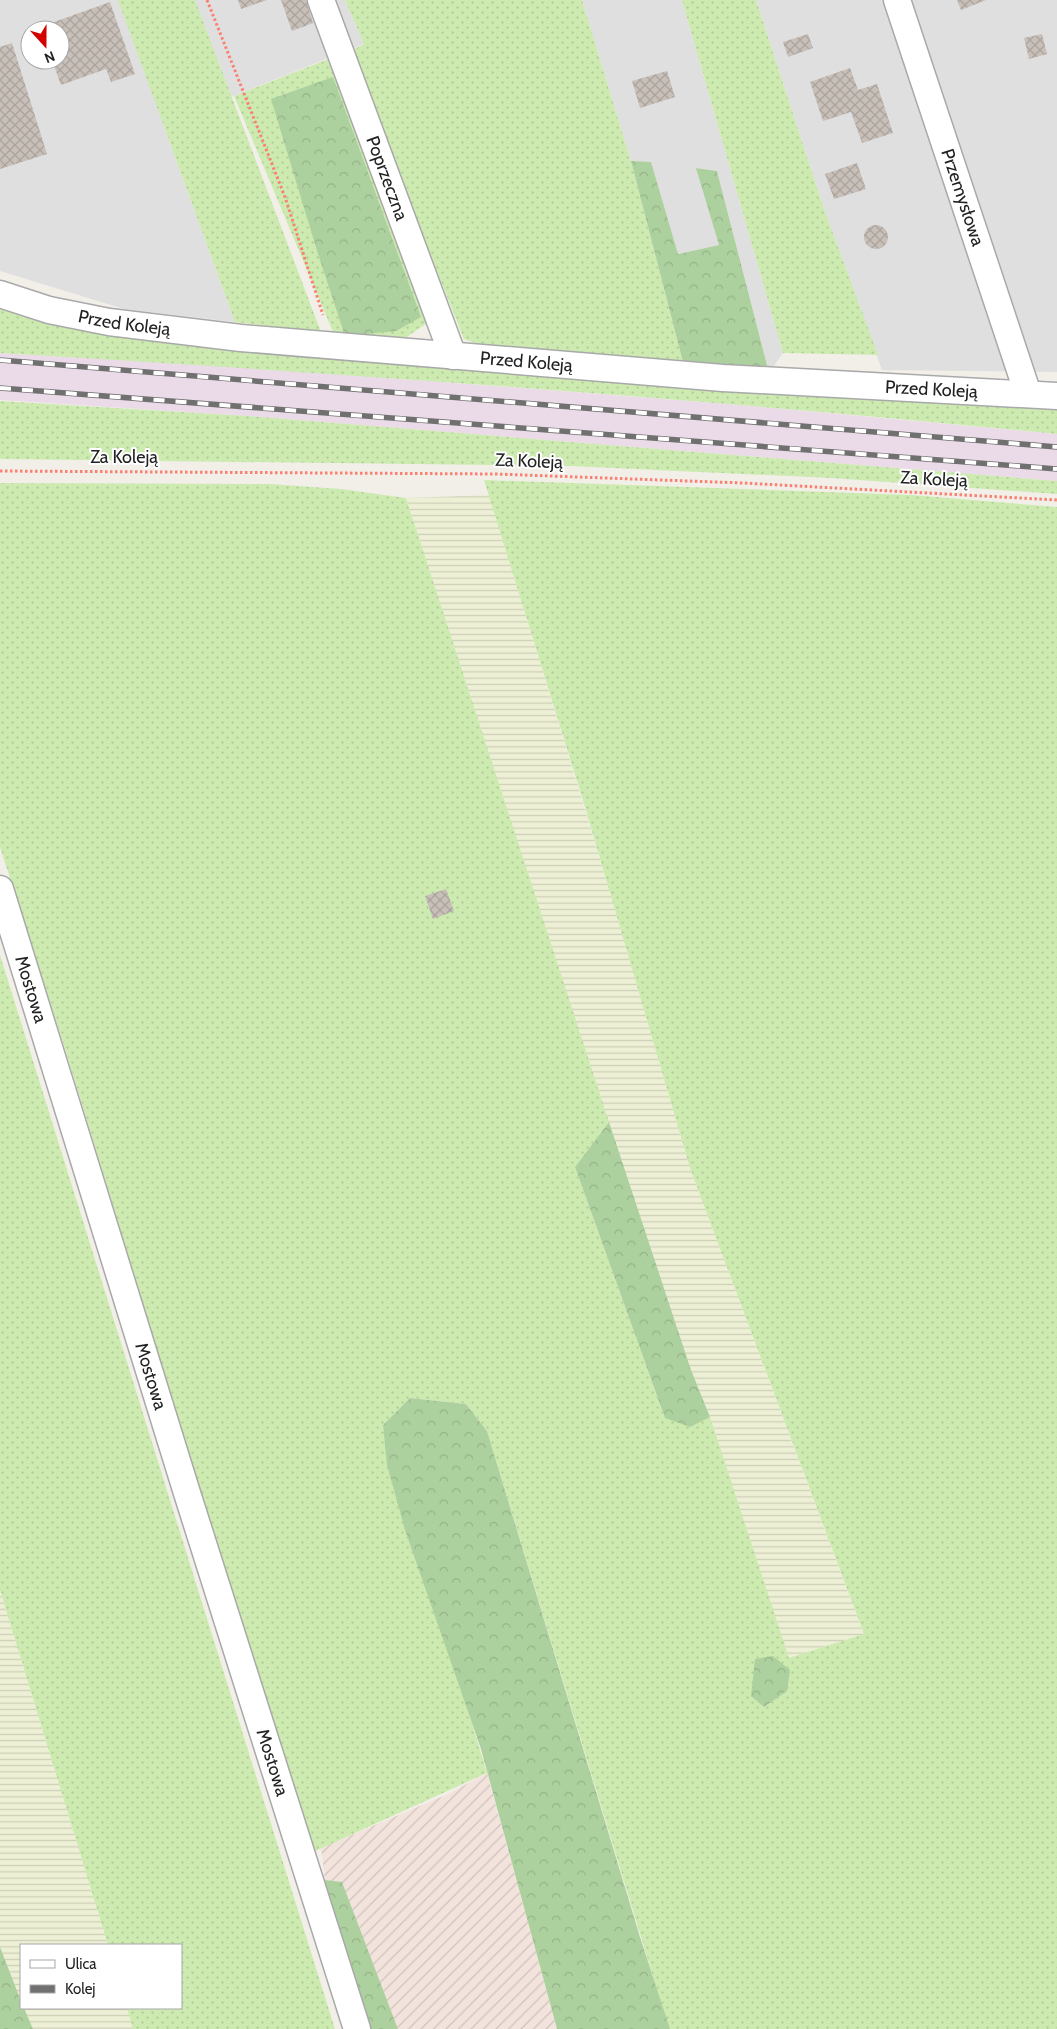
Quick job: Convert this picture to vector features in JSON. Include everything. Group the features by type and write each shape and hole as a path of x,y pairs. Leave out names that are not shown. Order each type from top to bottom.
{"street":[{"name":"Poprzeczna","path":"321,0 453,356"},
{"name":"Przemysłowa","path":"897,0 1028,394"},
{"name":"Przed Koleją","path":"0,294 49,310 109,322 241,338 723,378 1057,396"},
{"name":"Mostowa","path":"0,889 303,1863 357,2029"}],"path":[{"path":"207,0 286,197 333,346"},
{"name":"Za Koleją","path":"0,471 268,470 496,474 773,485 1057,500"}],"shaded area":[{"path":"0,0 345,0 364,44 163,124 235,322 124,309 0,271"},
{"path":"582,0 682,0 783,353 769,373 717,171 697,168 719,245 677,254 651,163 631,161"},
{"path":"756,0 1057,0 1057,372 882,370 825,212"},
{"path":"0,353 246,367 741,405 1057,434 1057,481 248,416 0,400"},
{"path":"487,1773 557,2029 398,2029 342,1883 325,1880 321,1848 448,1794"}],"green space":[{"path":"118,0 195,0 321,332 235,322"},
{"path":"345,0 582,0 631,161 684,366 624,358 481,345 464,339 349,52 364,44"},
{"path":"682,0 756,0 825,212 878,355 783,353"},
{"path":"341,54 427,323 401,341 336,339 234,96"},
{"path":"333,77 421,317 396,331 345,336 271,99"},
{"path":"631,161 651,162 678,254 719,245 696,168 717,171 769,373 684,366"},
{"path":"0,306 855,394 1057,410 1057,434 529,388 0,353"},
{"path":"0,401 248,416 1057,481 1057,494 831,478 570,466 0,459"},
{"path":"484,480 911,495 1057,507 1057,2029 669,2029 487,1431 466,1404 410,1398 383,1425 393,1481 408,1536 457,1675 487,1773 311,1853 67,1055 0,847 0,483 270,484 341,489 406,498 609,1122 575,1167 665,1418 701,1421 710,1417 789,1658 864,1634 690,1168 585,807"},
{"path":"489,495 604,872 690,1168 864,1635 789,1658 739,1512 710,1417 689,1367 627,1181 406,498"},
{"path":"0,955 335,2029 133,2029 127,2009 182,2009 182,1944 108,1944 0,1590"},
{"path":"609,1122 691,1370 710,1417 690,1427 665,1418 575,1167"},
{"path":"410,1398 466,1404 487,1431 640,1937 670,2029 557,2029 481,1749 405,1530 387,1465 383,1425"},
{"path":"0,1590 108,1944 20,1944 20,1998 0,1947"},
{"path":"773,1656 790,1670 787,1691 764,1707 751,1696 755,1659"},
{"path":"325,1880 342,1882 398,2029 363,2029 334,1931"},
{"path":"0,1947 20,1998 20,2009 24,2009 33,2029 0,2029"},
{"path":"24,2009 127,2009 133,2029 33,2029"}],"building":[{"path":"238,0 267,0 241,9"},
{"path":"281,0 306,0 313,23 292,31"},
{"path":"957,0 986,0 961,10"},
{"path":"110,2 135,74 111,82 106,69 61,85 56,70 70,70 70,20 60,20"},
{"path":"808,34 813,48 788,57 783,42"},
{"path":"1042,34 1047,54 1029,59 1024,38"},
{"path":"12,43 47,154 0,169 0,47"},
{"path":"850,68 858,90 877,84 893,133 862,143 851,112 823,121 810,82"},
{"path":"667,71 675,97 640,108 632,81"},
{"path":"857,163 866,189 834,199 825,174"},
{"path":"876,225 881,226 887,232 887,242 881,248 876,249 871,248 865,242 864,237 865,232 871,226"},
{"path":"446,889 454,911 433,919 425,896"}],"railway":[{"path":"0,360 1057,447"},
{"path":"0,388 1057,469"}]}
